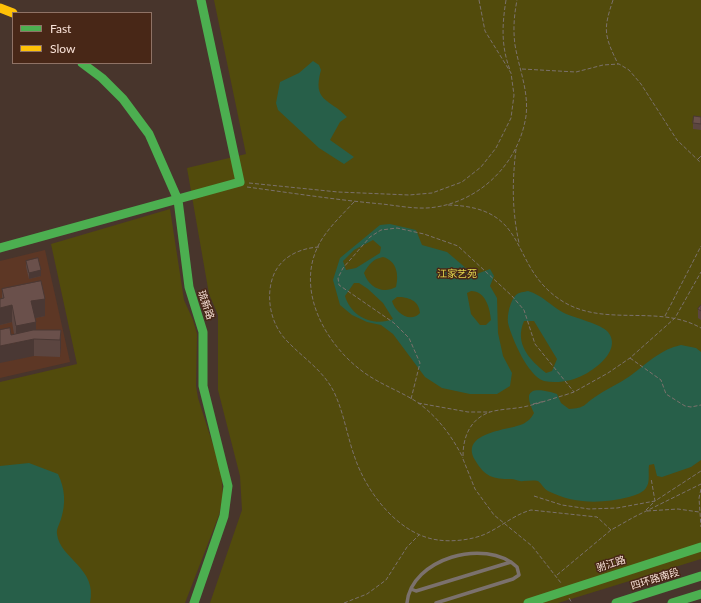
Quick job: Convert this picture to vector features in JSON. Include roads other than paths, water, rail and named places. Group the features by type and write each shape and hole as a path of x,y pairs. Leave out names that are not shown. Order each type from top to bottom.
{"main road":[{"path":"0,248 240,182 201,0"},
{"path":"0,8 12,13"},
{"name":"琉新路","path":"83,64 102,78 123,98 149,134 171,181 178,200 188,287 203,332 203,386 228,486 224,516 194,603"},
{"name":"驸江路","path":"528,603 701,547"},
{"name":"四环路南段","path":"616,603 701,576"},
{"path":"672,603 701,594"}],"lane":[{"path":"407,603 412,589 428,571 438,563 456,556 487,553 502,557 517,567 518,575 513,579 436,603"},
{"path":"412,589 416,591 511,562"}],"park label":[{"name":"江家艺苑","path":"457,274"}]}
